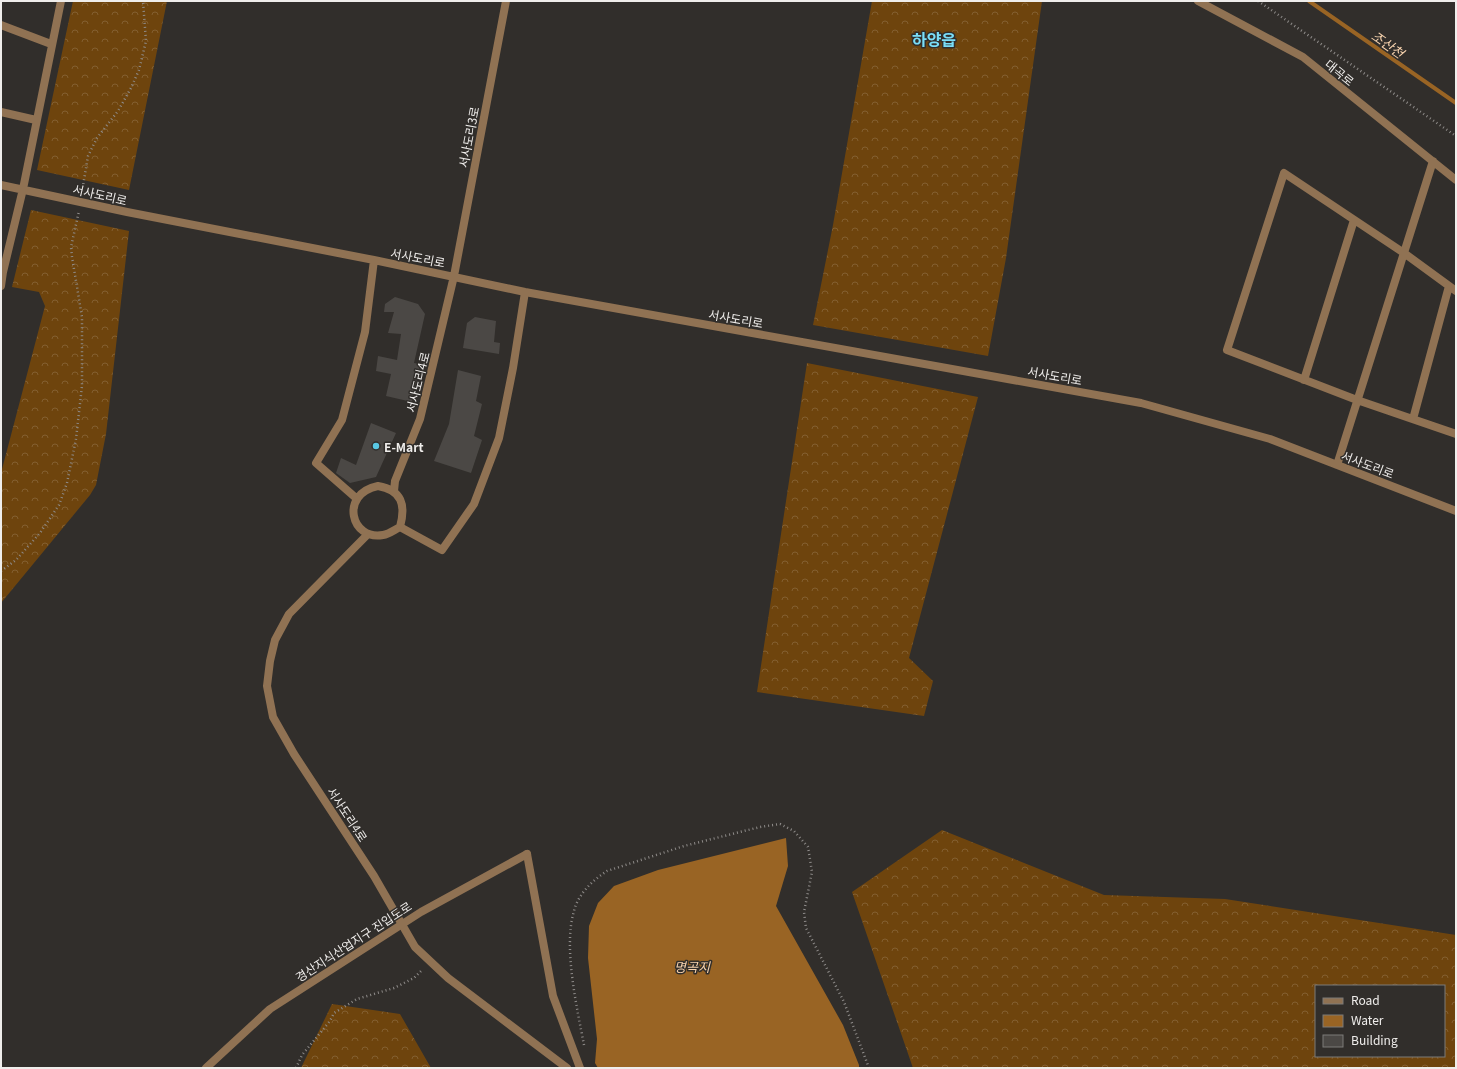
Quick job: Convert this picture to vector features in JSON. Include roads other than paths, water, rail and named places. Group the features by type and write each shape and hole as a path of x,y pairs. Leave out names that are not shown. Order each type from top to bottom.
{"street":[{"path":"1,286 2,272 23,189 51,44 61,1"},
{"name":"서사도리3로","path":"454,276 506,1"},
{"name":"대곡로","path":"1198,1 1303,57 1456,180"},
{"path":"1,25 51,44"},
{"path":"1,112 36,120"},
{"path":"1337,465 1433,161"},
{"path":"1456,291 1404,253 1284,173 1227,350 1358,400 1456,434"},
{"name":"서사도리로","path":"1,185 127,212 454,276 525,292 1141,403 1270,439 1456,511"},
{"path":"1304,380 1354,220"},
{"path":"356,498 316,463 342,420 365,332 374,260"},
{"name":"서사도리4로","path":"394,491 395,481 420,419 454,276"},
{"path":"1413,419 1449,286"},
{"path":"400,527 442,550 474,504 499,438 513,368 525,292"},
{"path":"369,487 386,487 394,491 403,505 400,527 383,535 375,536 368,534 361,529 353,514 356,498 369,487"},
{"name":"서사도리4로","path":"368,534 289,614 274,640 267,686 273,717 294,754 374,876 415,948 448,978 567,1068"},
{"name":"경산지식산업지구 진입도로","path":"206,1068 270,1009 421,912 527,854 553,996 580,1068"}],"water":[{"name":"명곡지","path":"786,838 788,866 776,906 843,1025 859,1068 598,1068 595,1063 597,1039 588,958 589,926 598,903 614,886 658,870"}],"waterway":[{"name":"조산천","path":"1309,1 1456,103"}],"place":[{"name":"E-Mart","path":"376,446"}],"district":[{"name":"하양읍","path":"934,39"}]}
